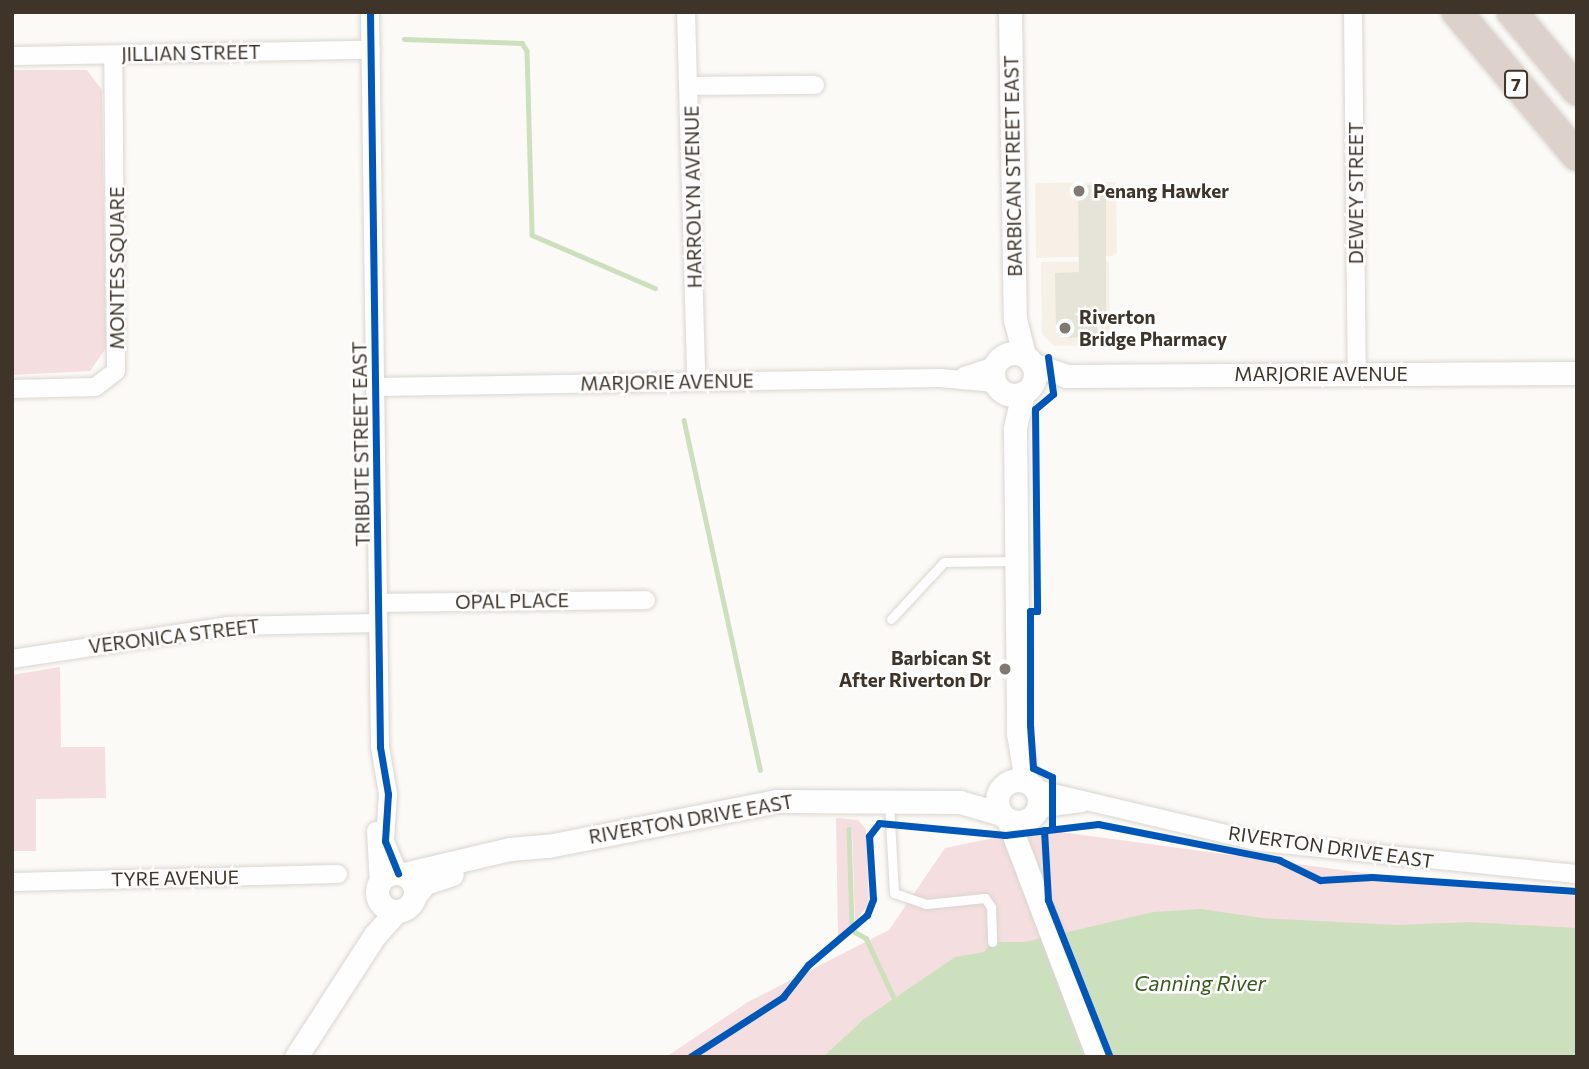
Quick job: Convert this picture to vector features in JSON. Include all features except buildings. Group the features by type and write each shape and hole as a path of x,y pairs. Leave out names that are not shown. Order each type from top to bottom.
{"highway":[{"name":"7","path":"1457,12 1577,156"},
{"name":"7","path":"1512,12 1577,90"}],"street":[{"name":"TRIBUTE STREET EAST","path":"370,12 380,747 375,776 395,890"},
{"name":"HARROLYN AVENUE","path":"687,12 691,86 695,382"},
{"name":"BARBICAN STREET EAST","path":"1010,12 1015,319 1013,375"},
{"name":"DEWEY STREET","path":"1353,12 1357,374"},
{"name":"JILLIAN STREET","path":"12,56 370,50"},
{"name":"MONTES SQUARE","path":"12,389 95,387 116,371 113,55"},
{"path":"691,86 815,85"},
{"name":"MARJORIE AVENUE","path":"376,387 1013,375 1577,373"},
{"path":"1013,375 1018,561 1018,800 1029,875 1098,1057"},
{"name":"OPAL PLACE","path":"378,603 646,600"},
{"name":"VERONICA STREET","path":"12,659 227,626 378,623"},
{"name":"RIVERTON DRIVE EAST","path":"395,890 510,849 548,846 776,802 889,799 1088,802 1261,842 1577,874"},
{"name":"TYRE AVENUE","path":"12,882 338,874"},
{"path":"296,1057 375,935 395,890"}],"lane":[{"path":"891,619 944,562 1018,561"},
{"path":"889,799 894,893 926,904 985,898 991,907 992,942"}],"shaded area":[{"path":"12,70 87,70 102,90 106,348 90,371 12,375"},
{"path":"1116,182 1117,252 1113,256 1036,258 1035,183"},
{"path":"1109,261 1110,345 1054,346 1042,334 1041,262"},
{"path":"60,667 61,747 105,747 106,798 36,799 36,851 12,851 12,675"},
{"path":"836,818 858,820 866,829 869,904 855,922 852,829 847,828 851,925 838,937"},
{"name":"Canning River","path":"1038,829 1445,884 1577,896 1577,1057 666,1057 748,1002 889,930 945,848"}],"water":[{"name":"Canning River","path":"1201,909 1262,918 1396,925 1470,922 1577,928 1577,1057 823,1057 864,1019 955,957 984,952 992,942 1025,942 1153,912"}],"waterway":[{"path":"404,39 522,43 527,51 532,235 655,288"},
{"path":"684,420 760,770"},
{"path":"849,829 852,923 855,932 866,938 895,1000"}],"cycle path":[{"path":"370,12 380,747 388,794 385,841 398,873"},
{"path":"1048,357 1053,394 1035,409 1037,611 1030,611 1030,725 1033,768 1052,777 1052,829"},
{"path":"690,1057 783,997 808,965 867,915 873,899 869,836 879,823 1005,835 1098,824 1279,860 1320,880 1372,877 1577,891"},
{"path":"1044,830 1048,900 1110,1057"}],"place":[{"name":"Penang Hawker","path":"1079,191"},
{"name":"Riverton Bridge Pharmacy","path":"1065,328"},
{"name":"Barbican St After Riverton Dr","path":"1005,669"}]}
